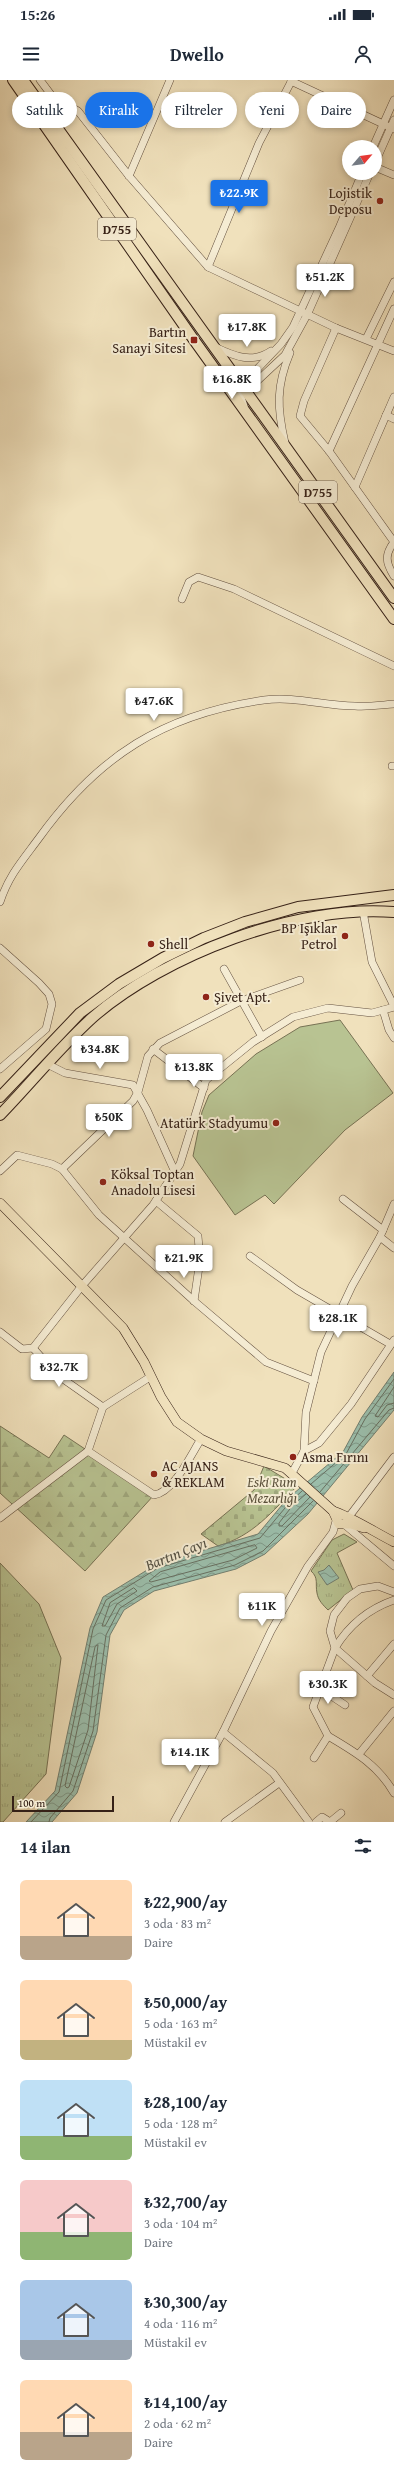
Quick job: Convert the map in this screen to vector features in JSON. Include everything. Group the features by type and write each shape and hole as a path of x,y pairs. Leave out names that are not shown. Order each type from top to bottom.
{"highway":[{"name":"D755","path":"13,80 221,378 394,619"},
{"name":"D755","path":"23,80 394,598"},
{"path":"0,1097 80,1013 119,984 163,958 204,938 245,922 298,907 394,895"},
{"path":"0,1115 47,1064 92,1019 125,993 166,968 216,946 261,930 309,918 363,911 394,912"}],"main road":[{"path":"0,1203 123,1328 144,1362 150,1377 177,1422 201,1439 226,1451 285,1468 342,1519 394,1542"}],"street":[{"path":"40,80 52,96 78,111 129,176 208,267 300,309 336,328 394,351"},
{"path":"129,176 170,80"},
{"path":"208,267 259,143 291,80 392,128"},
{"path":"376,140 394,100"},
{"path":"382,149 392,128 394,120"},
{"path":"382,170 394,175"},
{"path":"246,413 240,394 241,386 281,344 293,327 300,309 339,228 359,180"},
{"path":"221,378 234,386 255,383 285,355 308,313 367,180"},
{"path":"366,339 392,291 394,282"},
{"path":"328,451 394,309"},
{"path":"287,449 279,417 279,391 282,372 304,320"},
{"path":"336,328 304,401 300,416 355,487 394,542 387,551 386,560 394,576"},
{"path":"213,346 236,357 251,358 264,356 281,344"},
{"path":"355,487 394,397"},
{"path":"386,415 394,418"},
{"path":"182,599 188,582 198,577 220,583 346,641 394,666"},
{"path":"0,902 8,880 62,806 105,766 150,734 195,714 265,700 300,698 354,706 394,704"},
{"path":"0,1332 22,1349 33,1348 81,1287 156,1201 180,1164 193,1128 206,1080 262,1037 293,1017 328,1008 372,1013 394,1007 372,962 363,911"},
{"path":"0,948 40,983 49,994 52,1004 46,1029 0,1069"},
{"path":"224,969 262,1037"},
{"path":"62,1169 114,1120 138,1092 148,1056 153,1049 241,1001 300,980"},
{"path":"383,1010 388,1030 394,1038"},
{"path":"153,1049 204,1088"},
{"path":"47,1064 65,1073 133,1085 138,1092 175,1172"},
{"path":"0,1171 17,1155 52,1164 62,1169 99,1215 194,1301 266,1362 314,1381"},
{"path":"343,1199 382,1234 394,1248"},
{"path":"156,1201 198,1236 200,1260 194,1301"},
{"path":"294,1475 304,1451 306,1412 321,1352 352,1286 382,1234 394,1204"},
{"path":"250,1256 297,1290 392,1342 351,1404 319,1443 304,1451"},
{"path":"0,1344 6,1338"},
{"path":"33,1348 56,1374 102,1407"},
{"path":"0,1518 88,1451 102,1407 150,1377"},
{"path":"88,1451 154,1495 166,1491 201,1439"},
{"path":"174,1822 223,1732 271,1630 308,1566 342,1519 353,1510 394,1457"},
{"path":"342,1519 394,1566"},
{"path":"394,1592 378,1586 360,1589 347,1598 334,1615 330,1631 335,1648 367,1676 394,1695"},
{"path":"394,1600 362,1617 348,1630 335,1648 321,1689 313,1707 328,1736 359,1754 378,1770 394,1793"},
{"path":"367,1676 394,1644"},
{"path":"321,1689 345,1705"},
{"path":"359,1754 394,1711"},
{"path":"223,1732 273,1773 308,1822"},
{"path":"314,1758 328,1736"},
{"path":"225,1822 279,1783"},
{"path":"316,1822 322,1817 330,1822 341,1813"}],"green space":[{"name":"Atatürk Stadyumu","path":"340,1020 393,1093 345,1130 274,1204 265,1195 235,1215 193,1156 202,1112 209,1095 256,1054 300,1027"},
{"path":"0,1426 49,1458 64,1435 154,1495 85,1571 0,1493"},
{"name":"Eski Rum Mezarlığı","path":"264,1466 297,1486 261,1522 242,1536 230,1542 218,1546 201,1534 254,1490"},
{"path":"344,1534 357,1542 337,1553 353,1590 328,1610 318,1598 316,1579 311,1571 332,1540"},
{"path":"0,1563 39,1604 61,1658 46,1774 3,1822 0,1822"}],"water":[{"path":"394,1372 394,1410 308,1514 265,1554 236,1569 154,1591 124,1610 110,1635 97,1732 77,1793 52,1822 26,1822 55,1791 90,1628 103,1597 157,1564 258,1534 287,1499 343,1452 362,1417"},
{"path":"329,1565 339,1578 327,1585 318,1572 324,1570"}],"place":[{"name":"Lojistik Deposu","path":"380,201"},
{"name":"Bartın Sanayi Sitesi","path":"194,340"},
{"name":"BP Işıklar Petrol","path":"345,936"},
{"name":"Shell","path":"151,944"},
{"name":"Şivet Apt.","path":"206,997"},
{"name":"Atatürk Stadyumu","path":"276,1123"},
{"name":"Köksal Toptan Anadolu Lisesi","path":"103,1182"},
{"name":"Asma Fırını","path":"293,1457"},
{"name":"AC AJANS & REKLAM","path":"154,1474"}],"water label":[{"name":"Bartın Çayı","path":"176,1554"}]}
